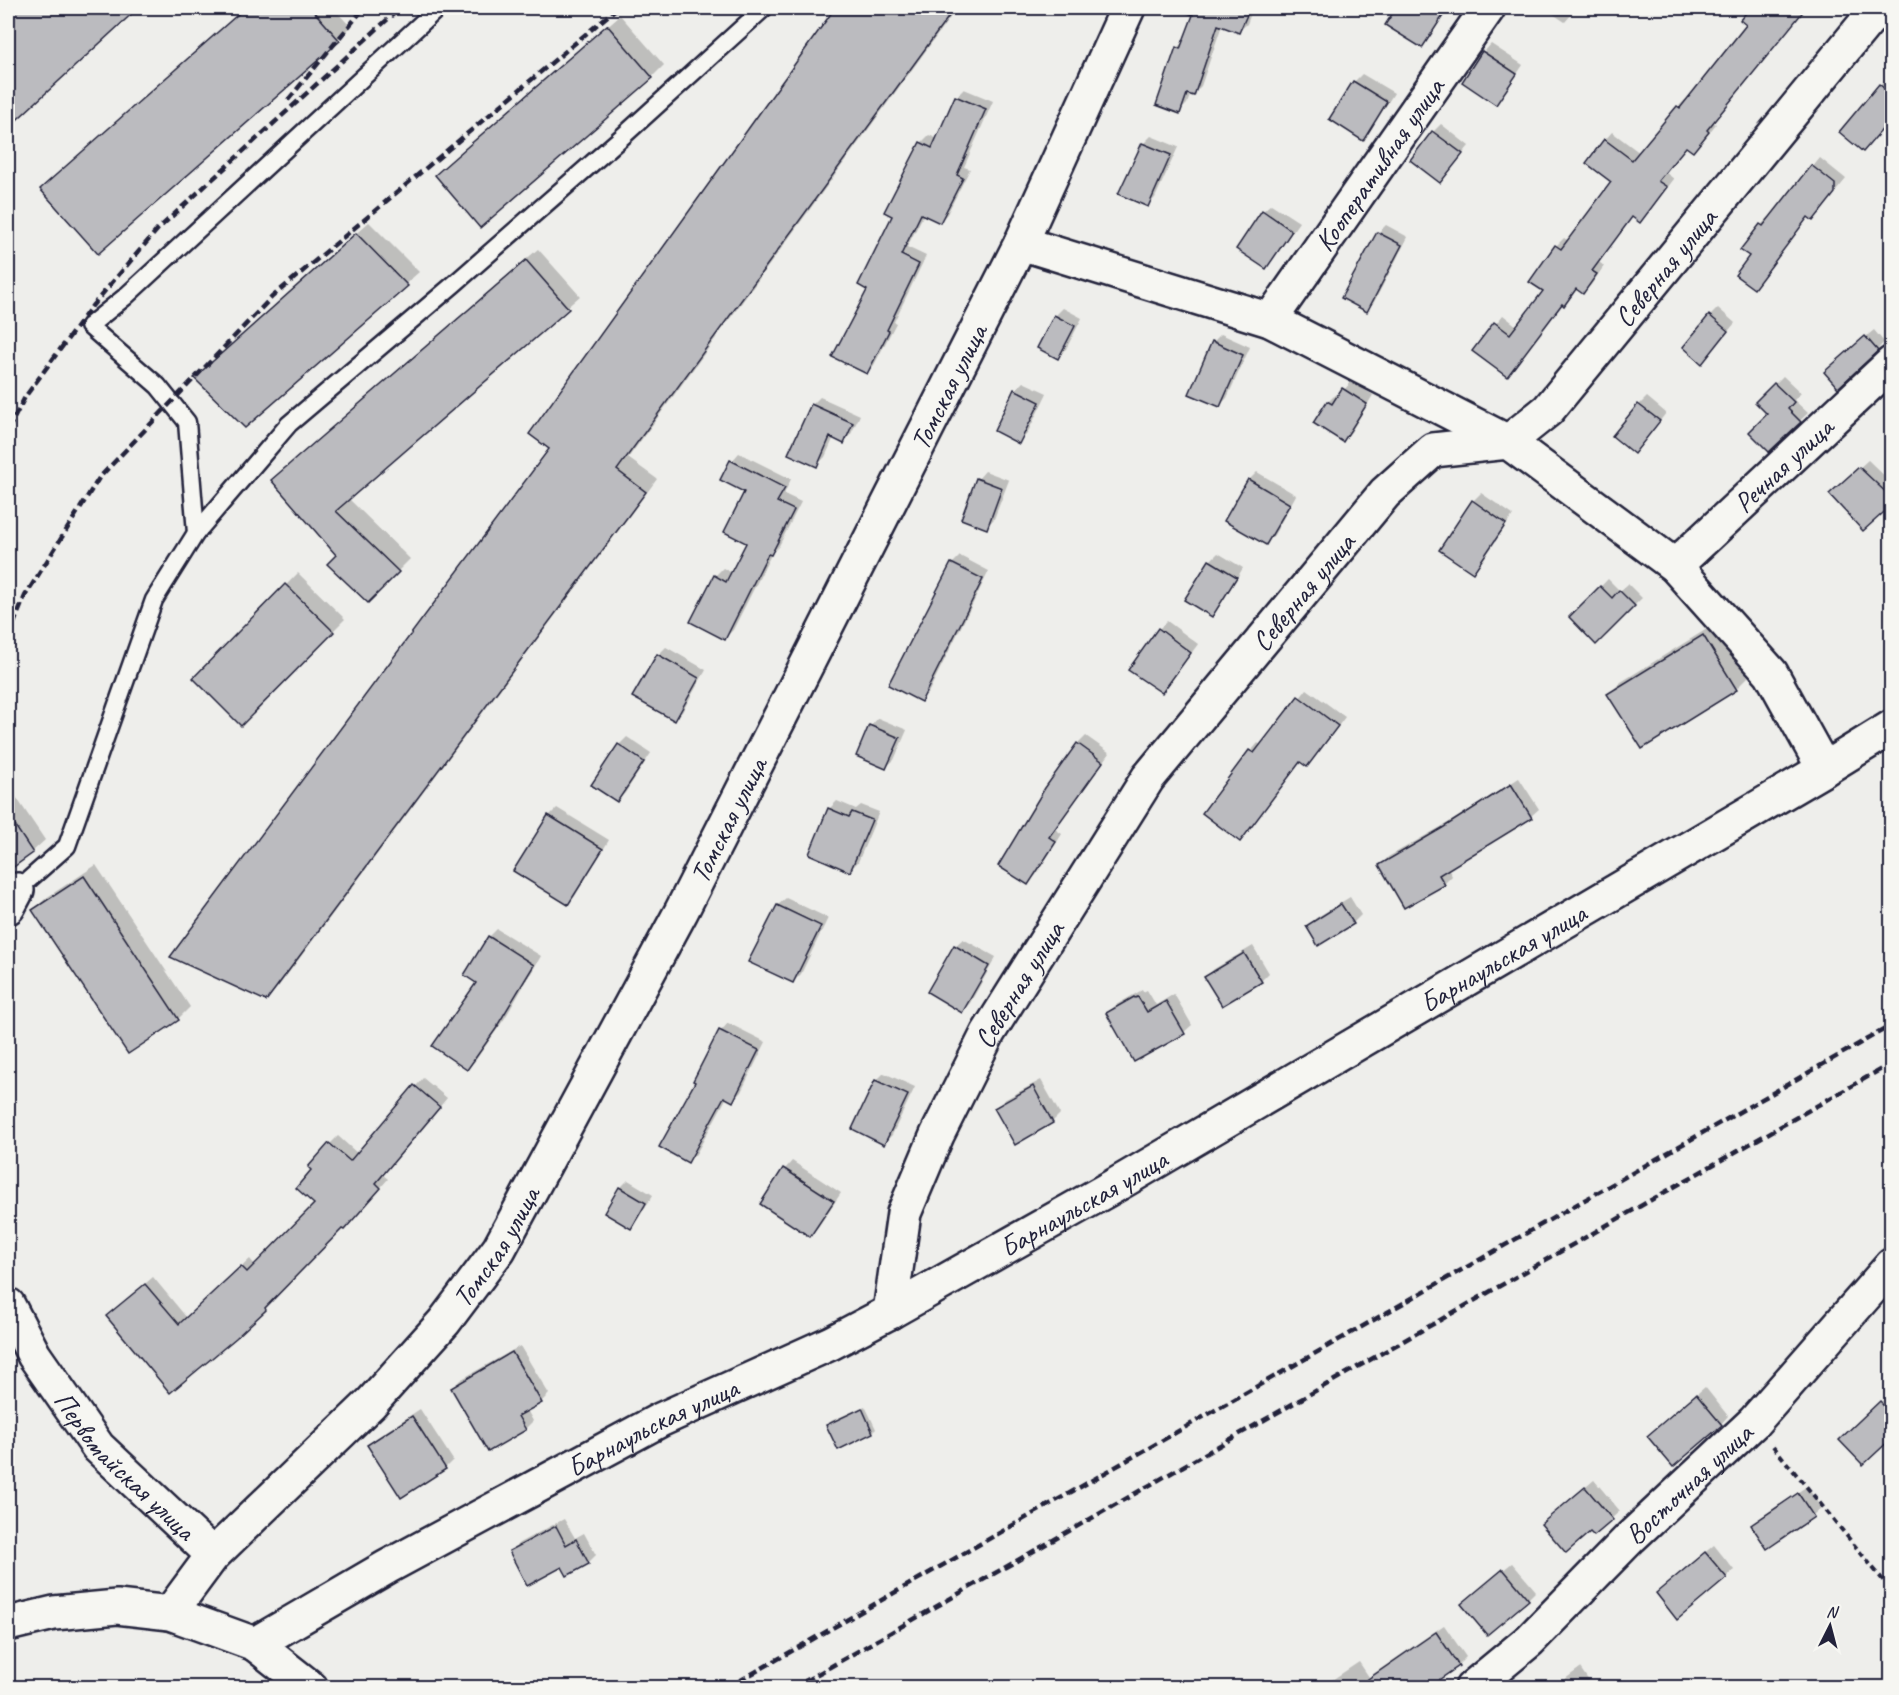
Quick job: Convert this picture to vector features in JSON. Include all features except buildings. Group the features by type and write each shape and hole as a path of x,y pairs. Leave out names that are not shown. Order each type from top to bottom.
{"street":[{"name":"Томская улица","path":"213,1555 370,1403 444,1322 499,1249 681,912 1021,243 1128,8"},
{"name":"Кооперативная улица","path":"1270,320 1488,8"},
{"name":"Северная улица","path":"890,1312 904,1212 942,1125 988,1033 1148,778 1385,493 1407,472 1433,450 1508,442 1548,410 1878,8"},
{"path":"1021,243 1270,320 1508,442 1675,566 1771,673 1824,769"},
{"name":"Речная улица","path":"1675,566 1892,363"},
{"name":"Барнаульская улица","path":"255,1644 387,1568 660,1420 831,1343 890,1312 1114,1186 1892,727"},
{"name":"Восточная улица","path":"1472,1688 1530,1640 1631,1537 1754,1422 1892,1265"},
{"name":"Первомайская улица","path":"8,1305 34,1355 98,1447 213,1555 170,1613"},
{"path":"8,1624 54,1614 117,1607 170,1613 255,1644 310,1688"}],"lane":[{"path":"196,533 187,422 158,386 88,326 124,297 438,8"},
{"path":"12,898 67,846 154,600 196,533 289,424 604,153 764,8"}],"path":[{"path":"1754,1422 1892,1591"}],"railway":[{"path":"288,100 364,8"},
{"path":"8,430 25,397 92,306 158,229 400,8"},
{"path":"8,638 25,596 99,478 272,297 617,8"},
{"path":"727,1688 1892,1025"},
{"path":"793,1688 1892,1063"}]}
